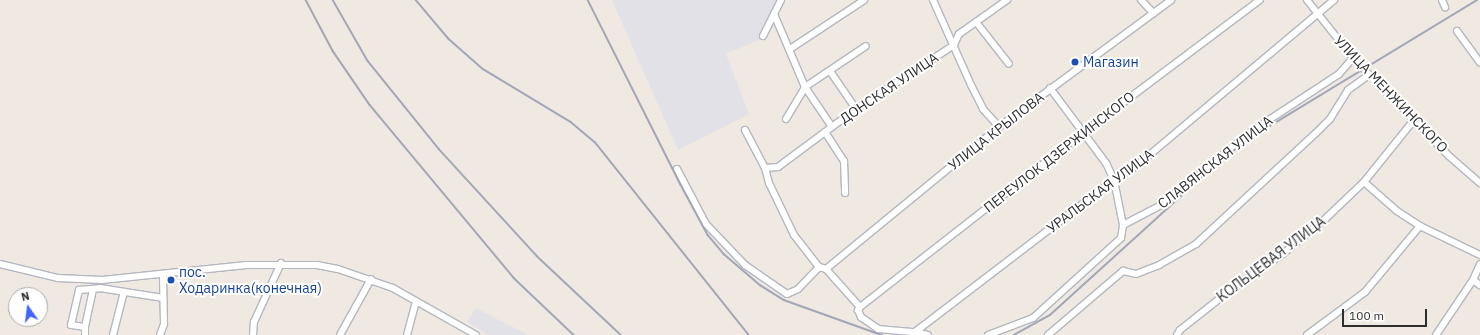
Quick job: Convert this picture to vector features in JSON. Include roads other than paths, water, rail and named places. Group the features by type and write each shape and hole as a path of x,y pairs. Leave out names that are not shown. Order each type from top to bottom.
{"street":[{"path":"763,36 781,0"},
{"path":"790,49 864,0"},
{"path":"933,0 983,109 998,127"},
{"name":"ДОНСКАЯ УЛИЦА","path":"765,168 778,167 856,109 954,45 959,34 1007,0"},
{"path":"1141,0 1153,13"},
{"name":"УЛИЦА КРЫЛОВА","path":"826,268 998,127 1171,0"},
{"name":"ПЕРЕУЛОК ДЗЕРЖИНСКОГО","path":"860,307 1084,132 1260,0"},
{"name":"УЛИЦА МЕНЖИНСКОГО","path":"1307,0 1316,14 1369,75 1480,183"},
{"name":"УРАЛЬСКАЯ УЛИЦА","path":"915,332 1114,180 1135,167 1334,0"},
{"path":"1442,0 1444,7"},
{"path":"774,14 806,87 832,127"},
{"path":"976,22 1009,64"},
{"path":"1457,31 1480,63"},
{"path":"786,120 806,87 866,46"},
{"name":"СЛАВЯНСКАЯ УЛИЦА","path":"1123,225 1163,204 1252,130 1339,74 1353,58"},
{"path":"830,71 856,109"},
{"path":"1048,335 1124,271 1136,274 1159,265 1196,244 1316,133 1330,119 1348,90 1369,75"},
{"path":"988,335 1033,318 1121,238 1123,225 1114,180 1106,163 1050,88"},
{"name":"КОЛЬЦЕВАЯ УЛИЦА","path":"1177,335 1180,330 1222,296 1312,230 1364,182 1414,120"},
{"path":"745,130 765,168 769,183 794,235 819,267 826,268 860,307 858,310 861,317 878,329 915,332 928,335"},
{"path":"824,132 844,161 845,193"},
{"path":"678,169 706,224 746,265 787,294 798,289 819,267"},
{"path":"1364,182 1397,211 1420,226 1480,255"},
{"path":"1307,335 1365,292 1420,226"},
{"path":"253,335 254,322 281,263"},
{"path":"0,264 66,279 102,280 281,263 324,266 371,279 416,301 476,335"},
{"path":"1436,335 1472,280 1480,264"},
{"path":"160,335 164,324 163,275"},
{"path":"340,335 371,279"},
{"path":"1472,280 1480,285"},
{"path":"85,327 71,325 79,290 93,289 163,298"},
{"path":"85,335 85,327 93,289"},
{"path":"113,335 124,292"},
{"path":"407,335 416,301"}],"railway":[{"path":"306,0 333,51 370,105 514,278 574,335"},
{"path":"333,0 368,61 439,149 537,256 621,335"},
{"path":"416,0 449,39 483,69 571,122 595,142 749,335"},
{"path":"588,0 681,185 708,235 724,254 760,285 784,300 882,335"},
{"path":"1014,335 1050,315 1219,162 1247,140 1477,0"}],"place":[{"name":"Магазин","path":"1075,62"},
{"name":"пос. Ходаринка(конечная)","path":"171,280"}]}
